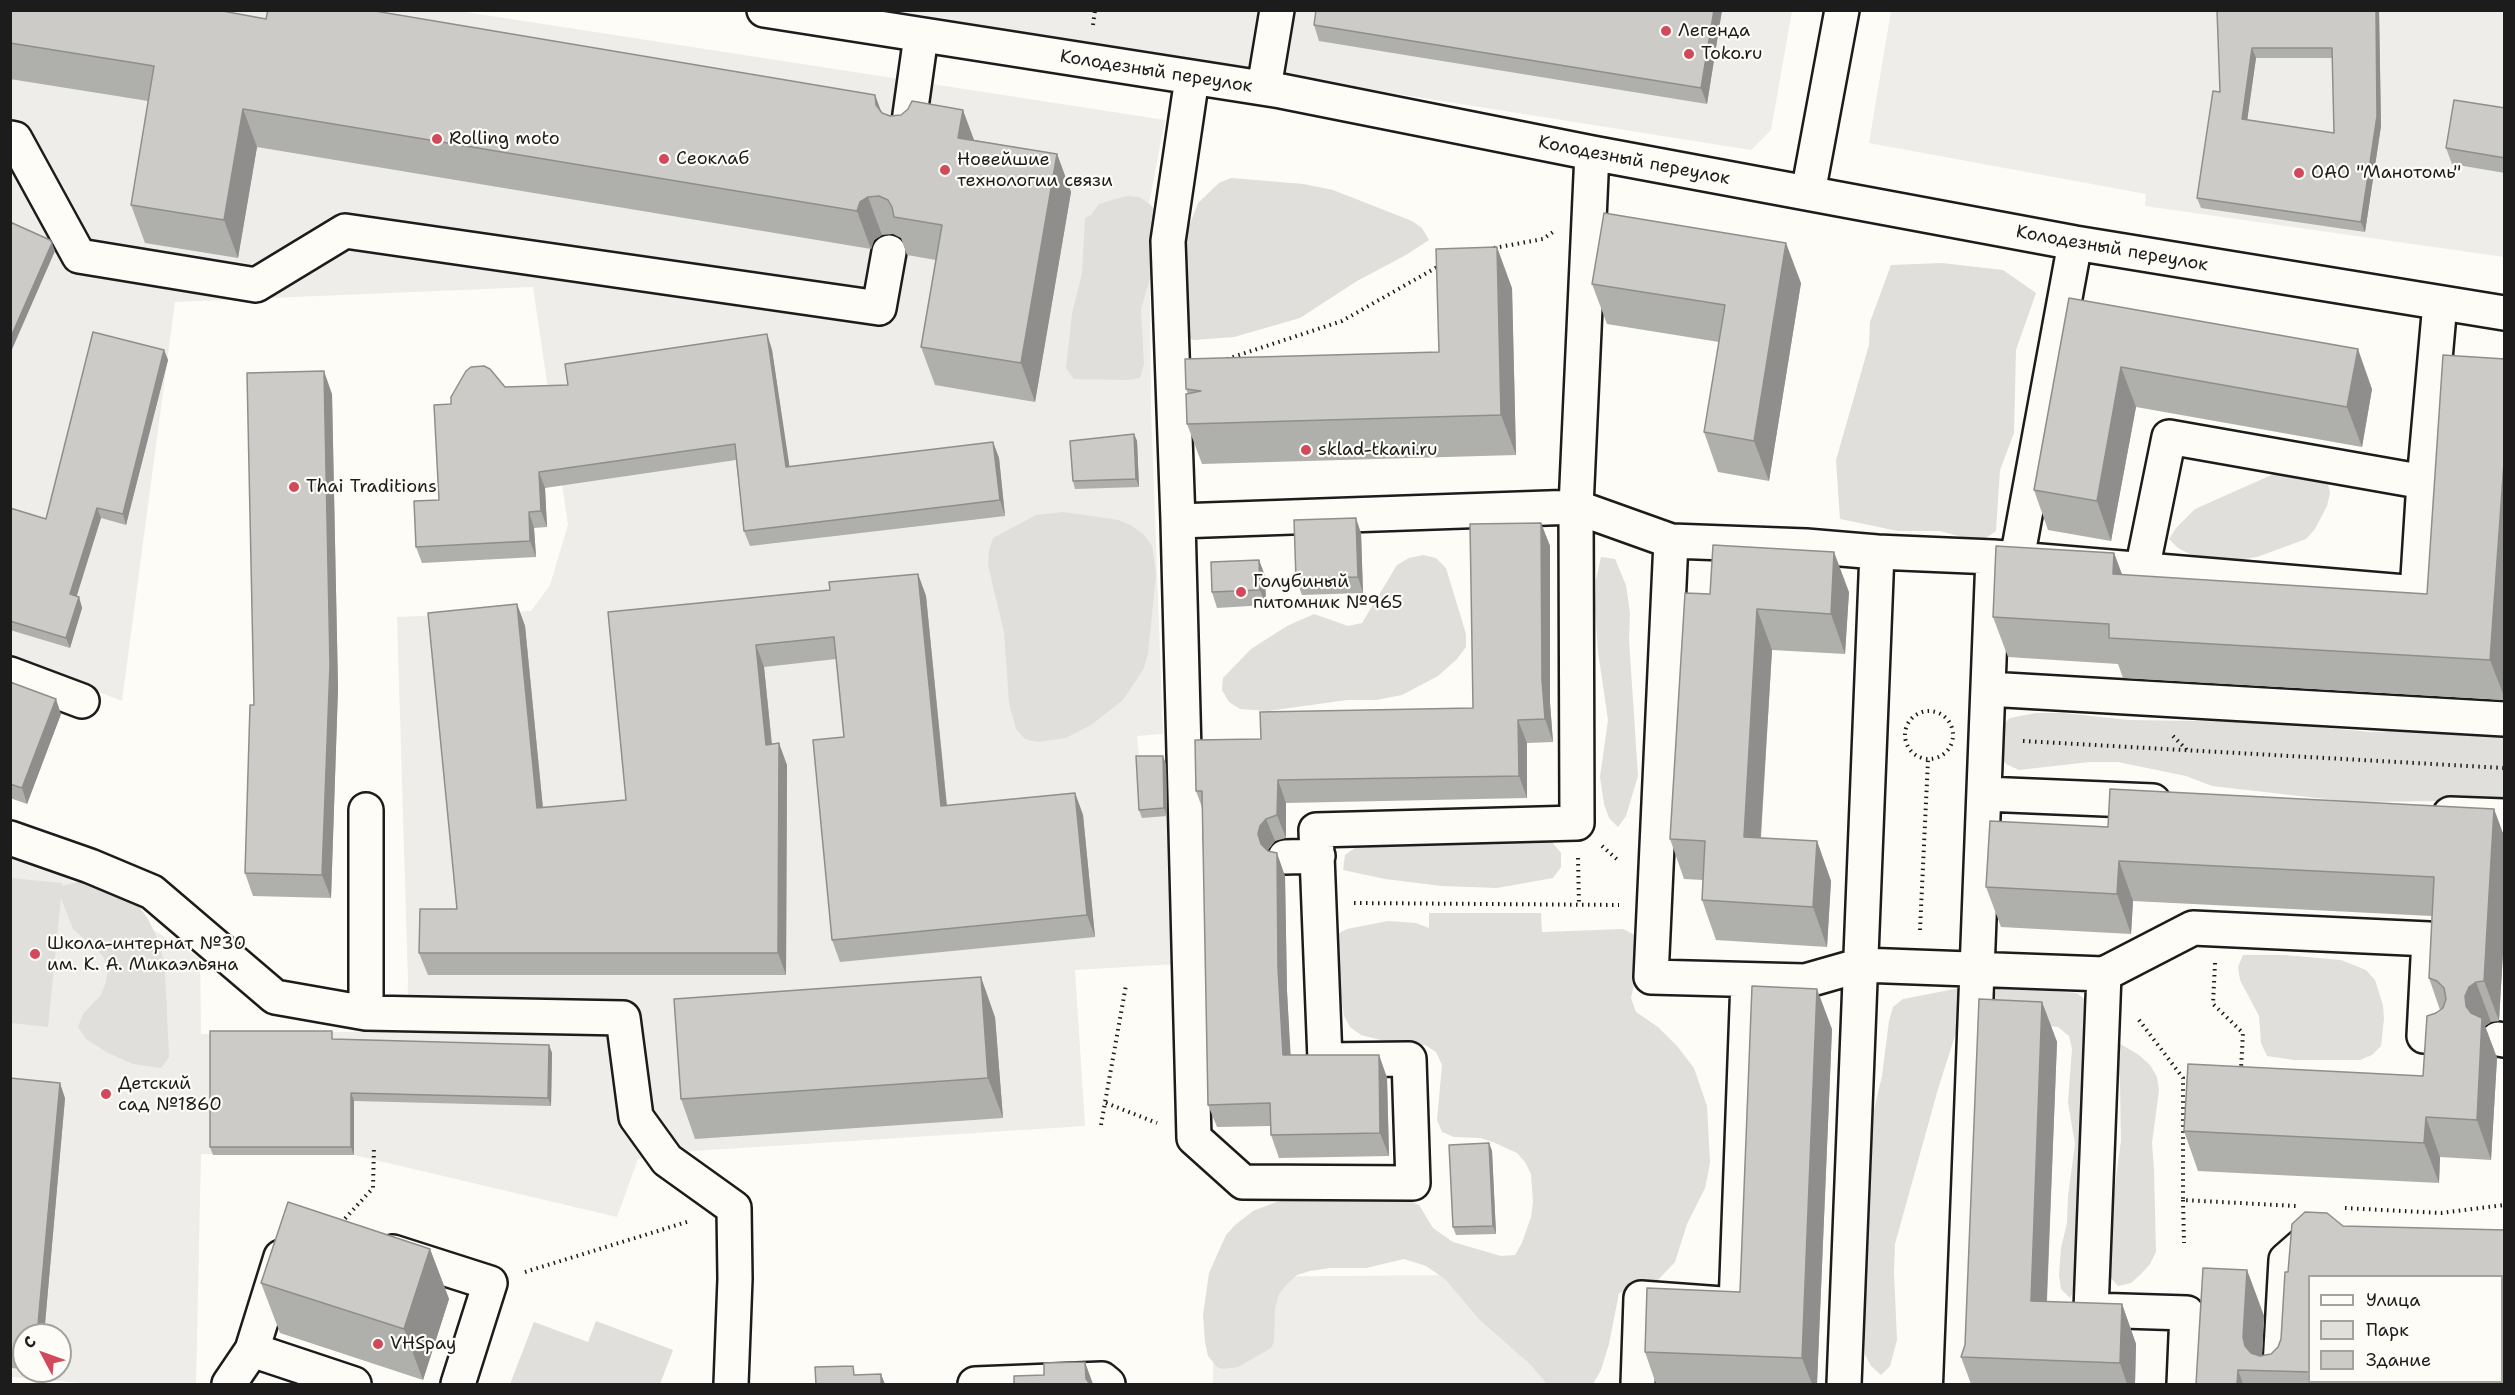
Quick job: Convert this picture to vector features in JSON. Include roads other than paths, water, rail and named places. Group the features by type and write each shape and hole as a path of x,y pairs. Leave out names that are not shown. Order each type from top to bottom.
{"street":[{"name":"Колодезный переулок","path":"764,10 1264,88 1592,153 2075,243 2505,313"},
{"path":"1264,88 1277,10"},
{"path":"1808,193 1842,10"},
{"path":"907,136 921,36"},
{"path":"1192,78 1168,241 1179,521 1199,861 1194,1138 1243,1182 1413,1183 1409,1059 1325,1060 1316,830 1577,823 1576,507 1592,153"},
{"path":"10,138 15,139 79,256 256,285 345,231 879,308 889,252"},
{"path":"1961,1384 1988,689 2005,558 2075,243"},
{"path":"1179,521 1576,507 1671,541 1806,546 2005,558 2417,593 2440,303"},
{"path":"2142,570 2169,437 2424,482"},
{"path":"1671,541 1651,977 1805,981 1861,965 2104,974 2193,928 2429,939 2424,1036 2442,1037"},
{"path":"1845,1384 1877,552"},
{"path":"10,674 82,701"},
{"path":"1988,689 2505,719"},
{"path":"1984,794 2185,803"},
{"path":"366,810 366,1013"},
{"path":"2422,813 2505,816"},
{"path":"10,838 90,866 152,892 275,997 366,1013 623,1018 636,1117 667,1161 734,1208 735,1279 731,1384"},
{"path":"1285,857 1318,856"},
{"path":"2104,974 2091,1310 2187,1313 2184,1384"},
{"path":"1638,1384 1641,1298 1736,1305 1748,980"},
{"path":"229,1384 252,1350 290,1230"},
{"path":"332,1232 490,1283 458,1384"},
{"path":"2279,1384 2286,1260 2310,1239 2355,1241"},
{"path":"252,1350 354,1384"},
{"path":"975,1384 1102,1379 1108,1384"}],"place":[{"name":"Легенда","path":"1666,31"},
{"name":"Toko.ru","path":"1689,54"},
{"name":"Rolling moto","path":"437,139"},
{"name":"Сеоклаб","path":"664,159"},
{"name":"Новейшие технологии связи","path":"945,170"},
{"name":"ОАО \"Манотомь\"","path":"2299,173"},
{"name":"sklad-tkani.ru","path":"1306,450"},
{"name":"Thai Traditions","path":"294,487"},
{"name":"Голубиный питомник №965","path":"1241,592"},
{"name":"Школа-интернат №30 им. К. А. Микаэльяна","path":"35,954"},
{"name":"Детский сад №1860","path":"106,1094"},
{"name":"VHSpay","path":"378,1344"}]}
